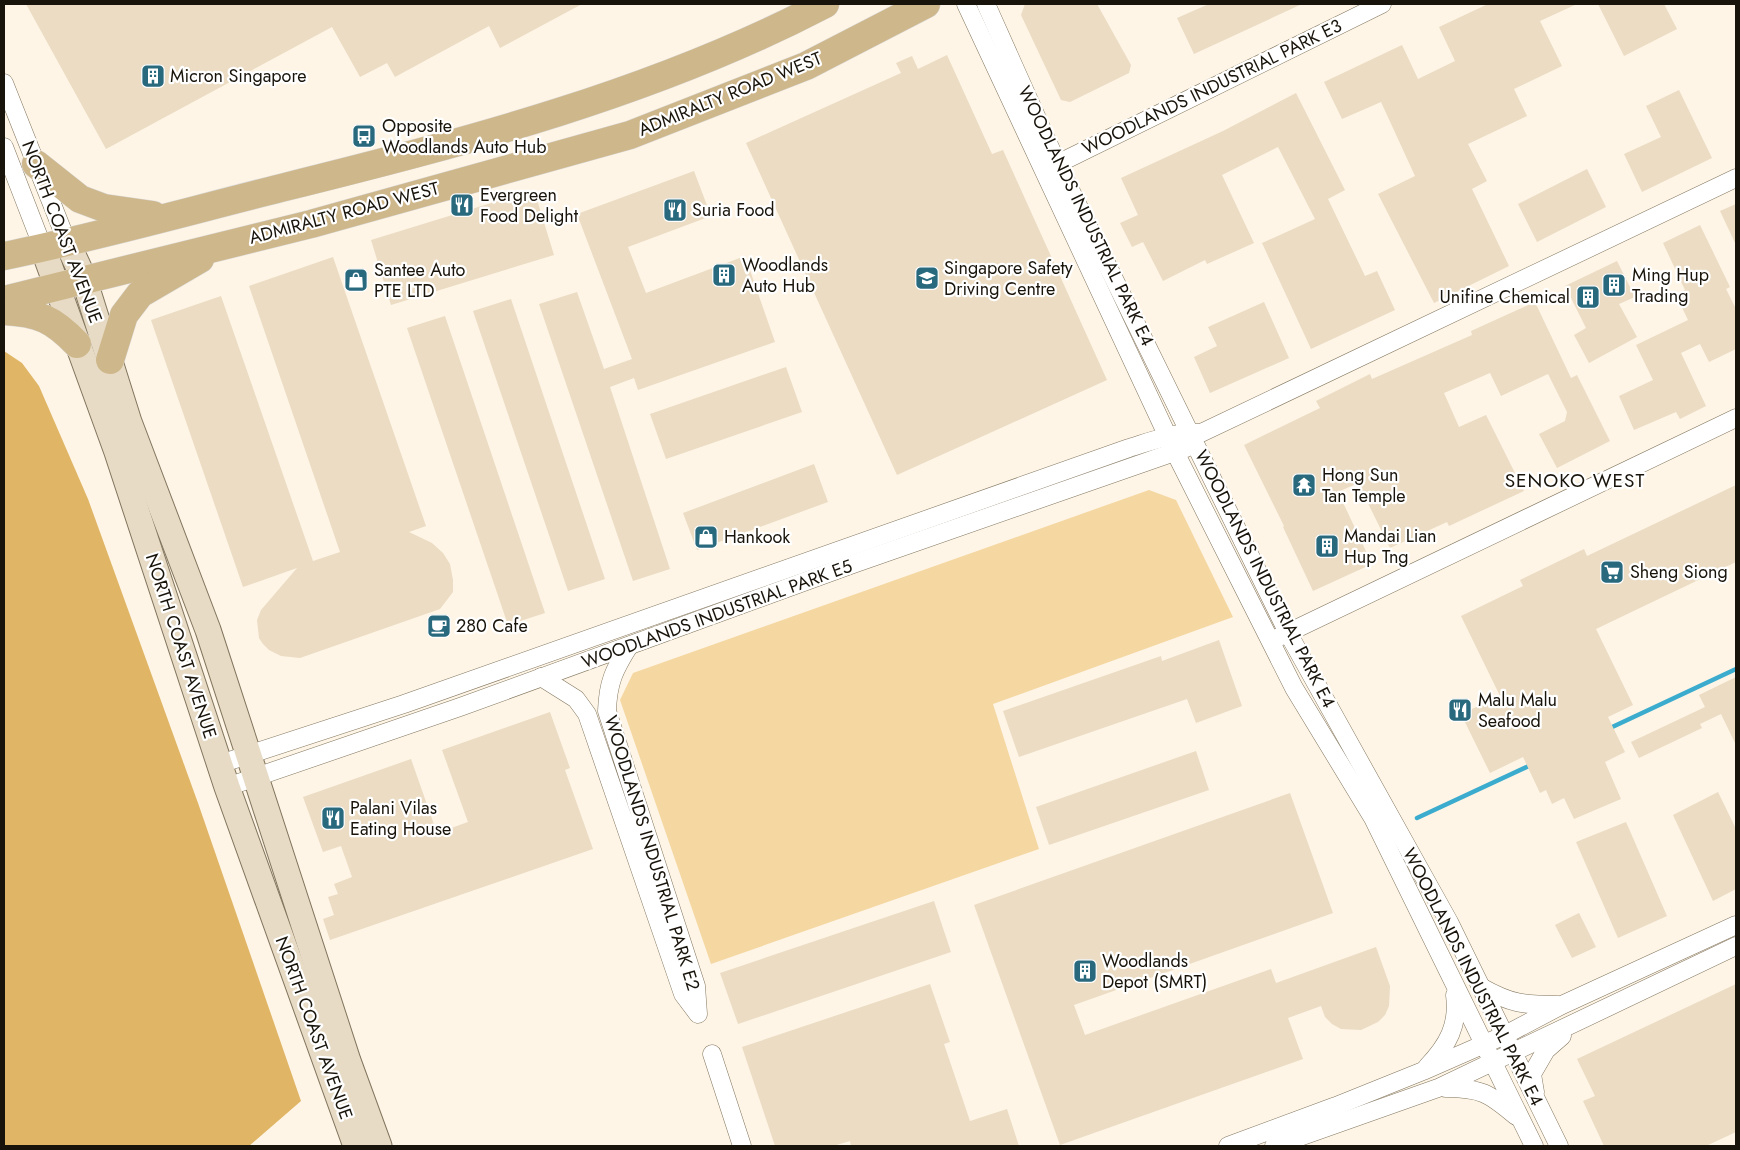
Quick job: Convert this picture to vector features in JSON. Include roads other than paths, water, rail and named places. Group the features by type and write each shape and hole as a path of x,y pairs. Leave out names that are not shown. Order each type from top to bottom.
{"main road":[{"path":"4,256 55,245 441,148 610,95 779,28 825,4"},
{"name":"ADMIRALTY ROAD WEST","path":"4,300 311,224 630,135 806,66 926,4"},
{"path":"36,164 80,199 104,208 167,216"},
{"path":"110,360 124,315 140,294 225,244"},
{"name":"NORTH COAST AVENUE","path":"55,245 84,279 129,422 208,630 348,1061 379,1146"},
{"name":"NORTH COAST AVENUE","path":"55,245 57,286 120,461 223,775 356,1146"},
{"path":"4,311 41,315 61,327 77,344"}],"street":[{"name":"WOODLANDS INDUSTRIAL PARK E4","path":"966,4 1085,238 1123,296 1168,388 1196,436 1220,493 1288,633 1449,922 1559,1146"},
{"name":"WOODLANDS INDUSTRIAL PARK E4","path":"986,4 1050,167"},
{"name":"WOODLANDS INDUSTRIAL PARK E3","path":"1050,167 1382,4"},
{"name":"NORTH COAST AVENUE","path":"4,83 36,164 55,245"},
{"name":"NORTH COAST AVENUE","path":"4,147 55,245"},
{"name":"WOODLANDS INDUSTRIAL PARK E5","path":"223,775 541,678 1196,436 1736,178"},
{"name":"WOODLANDS INDUSTRIAL PARK E4","path":"1085,238 1106,304 1172,444 1294,688 1373,818 1534,1146"},
{"path":"1106,304 1123,296"},
{"path":"1150,397 1168,388"},
{"path":"1271,640 1736,418"},
{"name":"WOODLANDS INDUSTRIAL PARK E5","path":"223,775 404,704 1111,454 1172,444"},
{"path":"1201,501 1220,493"},
{"path":"1243,585 1261,577"},
{"name":"WOODLANDS INDUSTRIAL PARK E2","path":"541,678 576,698 587,714 683,994 698,1014 696,986 607,711 608,688 614,670 629,646"},
{"path":"1276,1140 1505,1035 1562,1006 1736,925"},
{"path":"1228,1146 1276,1140 1438,1088 1493,1064 1586,1017 1736,946"},
{"path":"1423,1071 1446,1045 1454,1030 1457,1012 1454,984"},
{"path":"1481,986 1504,1000 1528,1006 1562,1006"},
{"path":"1535,1098 1532,1074 1546,1050 1586,1017"},
{"path":"712,1054 742,1146"},
{"path":"1438,1088 1476,1089 1494,1097 1522,1121"}],"waterway":[{"path":"1608,729 1736,669"},
{"path":"1417,818 1531,765"}],"place":[{"name":"Micron Singapore","path":"153,76"},
{"name":"Opposite Woodlands Auto Hub","path":"364,136"},
{"name":"Evergreen Food Delight","path":"462,205"},
{"name":"Suria Food","path":"675,210"},
{"name":"Woodlands Auto Hub","path":"724,275"},
{"name":"Singapore Safety Driving Centre","path":"927,278"},
{"name":"Santee Auto PTE LTD","path":"356,280"},
{"name":"Ming Hup Trading","path":"1614,285"},
{"name":"Unifine Chemical","path":"1588,297"},
{"name":"Hong Sun Tan Temple","path":"1304,485"},
{"name":"Hankook","path":"706,537"},
{"name":"Mandai Lian Hup Tng","path":"1327,546"},
{"name":"Sheng Siong","path":"1612,572"},
{"name":"280 Cafe","path":"439,626"},
{"name":"Malu Malu Seafood","path":"1460,710"},
{"name":"Palani Vilas Eating House","path":"333,818"},
{"name":"Woodlands Depot (SMRT)","path":"1085,971"}],"district":[{"name":"SENOKO WEST","path":"1575,480"}]}
